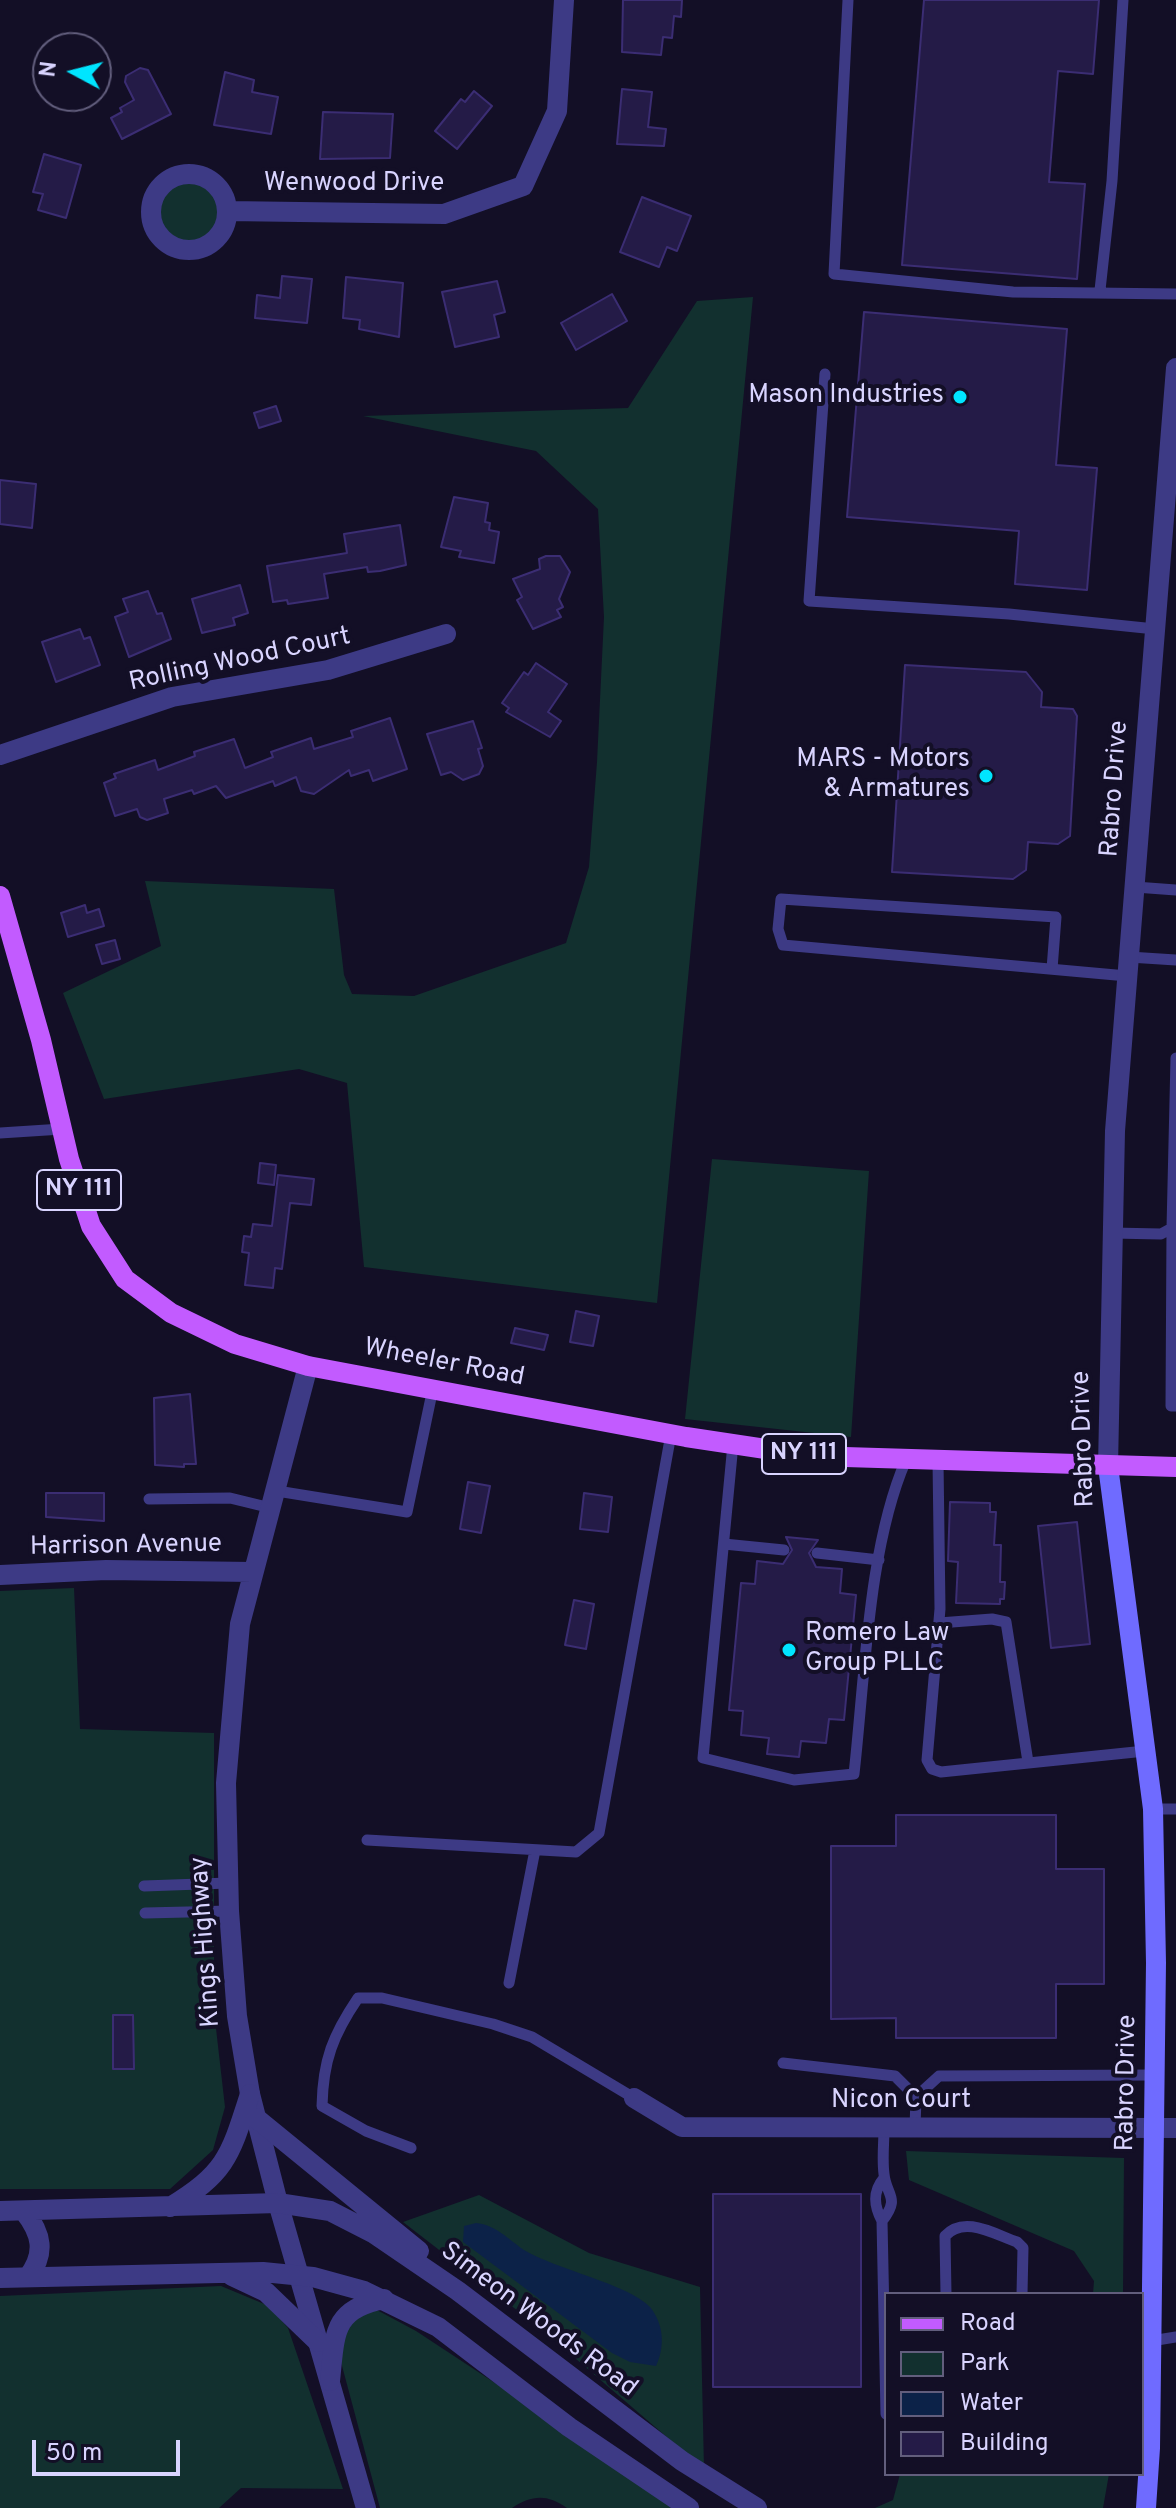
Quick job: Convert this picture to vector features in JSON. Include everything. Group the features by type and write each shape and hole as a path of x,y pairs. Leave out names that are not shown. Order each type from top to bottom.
{"main road":[{"name":"Wheeler Road","path":"0,896 91,1226 125,1279 171,1313 235,1344 308,1366 733,1444 812,1456 1176,1467"},
{"name":"Rabro Drive","path":"1108,1466 1153,1809 1154,2129 1146,2508"}],"street":[{"name":"Wenwood Drive","path":"228,211 444,214 523,186 557,111 564,0"},
{"name":"Rabro Drive","path":"1108,1466 1115,1131 1155,629 1172,477 1176,368"},
{"name":"Rolling Wood Court","path":"0,755 172,697 328,670 446,634"},
{"name":"Kings Highway","path":"308,1366 240,1624 226,1783 229,1911 237,2016 250,2094 298,2275 366,2508"},
{"name":"Harrison Avenue","path":"0,1575 106,1570 252,1572"},
{"path":"168,2207 203,2186 221,2168 250,2094"},
{"name":"Nicon Court","path":"634,2098 682,2127 1176,2128"},
{"path":"256,2118 412,2244 458,2291"},
{"name":"Simeon Woods Road","path":"0,2211 278,2203 314,2207 344,2217 458,2291 682,2461 757,2508"},
{"path":"24,2211 36,2228 41,2243 39,2260 28,2277"},
{"path":"221,2272 266,2292 318,2342"},
{"path":"0,2278 221,2272 298,2275 337,2282 384,2299 458,2341 558,2420 689,2508"},
{"path":"330,2381 337,2330 345,2315 358,2305 384,2299"}],"lane":[{"path":"848,0 834,274 1013,292 1100,290 1176,294"},
{"path":"1100,290 1112,181 1123,0"},
{"path":"825,374 809,601 1009,614 1155,629"},
{"path":"1135,887 1176,890"},
{"path":"1052,969 1056,917 781,899 778,929 783,945 1052,969 1128,966 1176,960"},
{"path":"1176,1058 1171,1406 1176,1406"},
{"path":"0,1133 62,1129"},
{"path":"1112,1233 1161,1234 1172,1228"},
{"path":"149,1499 274,1499 407,1512 433,1388"},
{"path":"367,1840 576,1852 599,1833 671,1434"},
{"path":"733,1444 703,1758 794,1780 854,1774 889,1499 906,1460"},
{"path":"938,1461 939,1623 927,1760 932,1769 941,1772 1145,1751"},
{"path":"724,1544 784,1550"},
{"path":"817,1553 879,1560"},
{"path":"939,1623 992,1619 1006,1622 1028,1762"},
{"path":"1153,1809 1176,1809"},
{"path":"509,1983 535,1850"},
{"path":"144,1886 228,1883"},
{"path":"145,1913 229,1911"},
{"path":"411,2148 366,2131 322,2106 323,2068 339,2026 358,1998 382,1998 493,2024 532,2037 634,2098"},
{"path":"783,2063 895,2076 916,2097"},
{"path":"915,2128 916,2097 939,2076 1154,2075"},
{"path":"884,2128 884,2178 876,2188 876,2209 882,2221 884,2318"},
{"path":"946,2292 945,2236 954,2226 963,2224 1017,2242 1023,2248 1022,2292"},
{"path":"1151,2341 1176,2337"}],"green space":[{"path":"189,180 212,189 221,212 212,235 189,244 166,235 157,212 166,189"},
{"path":"753,297 657,1303 364,1267 347,1083 299,1069 104,1099 63,993 161,946 145,881 334,889 344,975 352,994 414,996 566,943 589,867 597,762 604,617 598,509 536,451 363,416 628,408 697,301"},
{"path":"712,1159 869,1171 851,1437 685,1419"},
{"path":"74,1588 80,1729 214,1733 214,2011 225,2107 213,2150 170,2189 0,2189 0,1591"},
{"path":"906,2151 1124,2158 1123,2292 1093,2292 1094,2281 1074,2251 909,2180"},
{"path":"479,2195 589,2253 700,2287 704,2469 540,2328 403,2222"},
{"path":"221,2286 269,2306 288,2328 343,2489 241,2488 219,2508 0,2508 0,2296"},
{"path":"375,2309 416,2331 685,2508 567,2508 553,2500 540,2498 512,2508 380,2508 337,2347 344,2324"},
{"path":"899,2476 1109,2476 1103,2508 875,2508 893,2500"}],"water":[{"path":"476,2223 496,2230 537,2257 640,2299 655,2314 662,2336 656,2366 630,2362 612,2353 463,2242 464,2226"}],"building":[{"path":"623,0 682,0 681,17 674,16 672,38 663,37 661,55 622,52"},
{"path":"924,0 1099,0 1093,74 1058,71 1049,182 1085,184 1077,279 902,265"},
{"path":"140,68 148,70 171,114 122,139 111,118 134,100 125,82 126,76"},
{"path":"225,72 254,80 252,92 278,97 271,134 214,125"},
{"path":"622,89 652,92 648,127 666,129 664,146 617,144"},
{"path":"474,91 492,106 457,149 435,131 461,99 465,102"},
{"path":"323,112 393,114 390,158 320,159"},
{"path":"44,154 81,165 66,218 38,210 43,194 33,192"},
{"path":"642,197 691,216 677,251 667,247 659,267 620,252"},
{"path":"282,276 312,279 307,323 255,318 257,295 280,298"},
{"path":"346,277 403,283 399,337 359,329 360,320 343,318"},
{"path":"497,281 505,312 494,315 499,337 455,347 442,292"},
{"path":"612,294 627,321 576,350 561,323"},
{"name":"Mason Industries","path":"864,312 1067,329 1056,465 1097,468 1087,590 1015,584 1019,531 847,517"},
{"path":"276,406 281,421 259,428 254,413"},
{"path":"0,480 36,484 32,528 0,524"},
{"path":"454,497 488,503 485,522 490,523 489,530 499,532 494,563 459,557 461,551 441,547"},
{"path":"400,525 406,565 380,571 368,572 367,567 324,574 328,598 288,604 287,600 273,602 267,566 347,553 344,534"},
{"path":"560,556 570,572 559,599 563,607 557,610 561,617 533,629 517,600 522,597 513,579 540,569 539,559"},
{"path":"240,585 248,613 233,618 235,625 202,633 192,599"},
{"path":"148,591 157,614 162,613 171,639 129,657 115,617 128,612 123,599"},
{"path":"80,629 84,639 90,637 100,665 56,682 42,642"},
{"path":"536,663 567,684 548,712 561,721 550,737 506,712 509,708 502,703 524,672 528,675"},
{"name":"MARS - Motors & Armatures","path":"905,665 1026,672 1042,692 1041,707 1073,709 1077,716 1070,836 1058,844 1028,842 1026,870 1013,879 892,872"},
{"path":"390,718 407,769 373,781 369,770 351,776 349,770 314,794 301,791 296,777 275,786 273,781 226,798 216,786 194,794 192,790 164,799 168,813 147,820 140,817 137,809 115,816 104,783 116,778 114,774 155,760 158,770 195,756 194,752 234,739 245,768 273,757 271,752 311,738 314,749 353,737 351,731"},
{"path":"473,721 482,748 478,749 483,766 479,774 463,780 451,772 441,775 427,734"},
{"path":"85,905 87,913 99,909 104,926 68,937 61,913"},
{"path":"115,940 120,959 102,964 96,945"},
{"path":"260,1163 276,1165 274,1185 258,1183"},
{"path":"278,1175 314,1179 311,1205 290,1203 282,1269 275,1268 273,1288 245,1285 249,1253 242,1252 244,1236 251,1237 253,1224 272,1226"},
{"path":"576,1311 599,1316 593,1346 570,1342"},
{"path":"515,1328 548,1335 544,1350 511,1343"},
{"path":"190,1394 196,1464 184,1464 184,1467 155,1465 154,1398"},
{"path":"468,1482 490,1486 481,1533 460,1529"},
{"path":"46,1493 104,1493 104,1521 46,1517"},
{"path":"584,1493 612,1497 608,1532 580,1529"},
{"path":"950,1502 990,1503 990,1512 996,1512 994,1545 1001,1545 1000,1582 1005,1582 1004,1599 1000,1599 1000,1604 956,1603 958,1562 948,1561"},
{"path":"1077,1522 1090,1644 1051,1648 1038,1526"},
{"path":"786,1537 818,1540 809,1553 816,1567 842,1569 840,1593 856,1595 844,1720 829,1719 826,1743 801,1741 799,1757 767,1754 769,1738 741,1735 743,1711 729,1710 741,1583 755,1584 757,1561 783,1564 792,1550"},
{"path":"574,1600 594,1604 586,1649 565,1645"},
{"path":"896,1815 1056,1815 1056,1869 1104,1869 1104,1984 1056,1984 1056,2038 896,2038 896,2018 831,2019 831,1846 896,1846"},
{"path":"113,2015 133,2015 134,2069 113,2069"},
{"path":"713,2194 861,2194 861,2387 713,2387"}],"place":[{"name":"Mason Industries","path":"960,397"},
{"name":"MARS - Motors & Armatures","path":"986,776"},
{"name":"Romero Law Group PLLC","path":"789,1650"}]}
